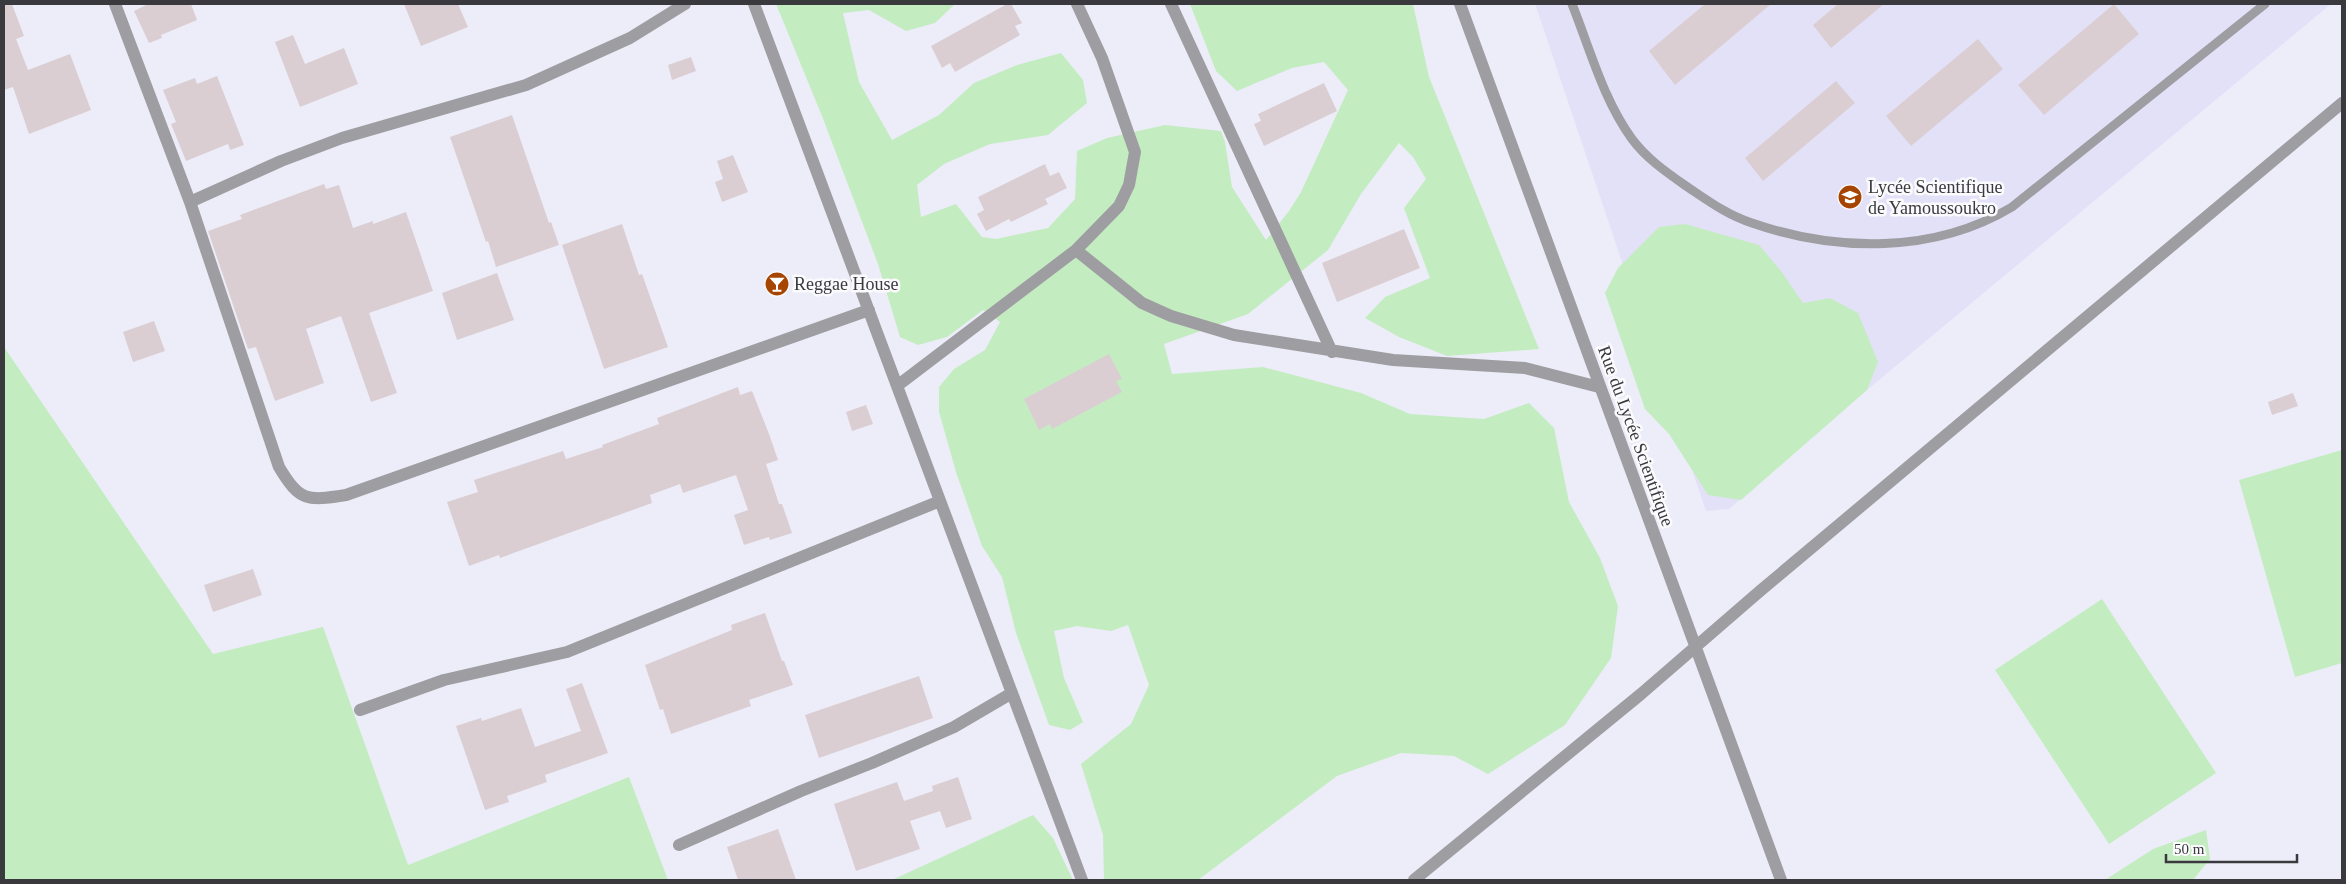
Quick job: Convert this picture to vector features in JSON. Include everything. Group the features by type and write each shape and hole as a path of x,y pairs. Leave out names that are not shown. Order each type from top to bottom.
{"street":[{"path":"115,4 190,202 279,467 291,487 303,497 325,498 346,495 869,310"},
{"path":"190,202 280,161 342,138 460,105 526,84 630,38 685,4"},
{"path":"754,4 1082,880"},
{"path":"897,386 1076,250 1119,206 1129,186 1134,152 1102,58 1077,4"},
{"path":"1171,4 1332,352"},
{"name":"Rue du Lycée Scientifique","path":"1460,4 1781,880"},
{"path":"1414,880 1642,694 1695,647 2342,103"},
{"path":"1076,250 1142,303 1171,316 1234,335 1332,352 1393,360 1525,368 1599,387"},
{"path":"360,710 444,680 567,652 802,559 940,501"},
{"path":"679,845 801,791 872,763 954,727 1012,693"}],"lane":[{"path":"1572,4 1614,109 1632,140 1659,167 1719,208 1751,223 1811,239 1842,244 1894,244 1927,240 1970,228 1989,221 2012,207 2265,4"}],"shaded area":[{"name":"Lycée Scientifique de Yamoussoukro","path":"1535,4 2331,4 1867,390 1729,509 1706,511"}],"green space":[{"path":"776,4 955,4 935,23 906,31 869,10 843,13 859,82 892,140 939,115 974,83 1017,65 1061,53 1083,80 1087,103 1048,135 990,144 944,164 917,185 921,217 956,204 982,237 996,239 1048,228 1075,199 1077,151 1107,138 1165,125 1221,131 1225,142 1232,187 1266,240 1301,192 1348,90 1324,62 1292,68 1237,91 1216,71 1190,4 1413,4 1429,77 1539,349 1447,356 1399,337 1365,318 1385,297 1430,278 1404,208 1426,179 1413,157 1399,143 1361,194 1328,250 1248,314 1164,344 1172,374 1263,367 1361,393 1410,414 1484,419 1529,403 1554,428 1569,502 1600,558 1618,606 1611,658 1565,725 1488,774 1454,756 1401,753 1337,776 1198,880 1104,880 1103,835 1081,764 1131,724 1149,685 1128,625 1111,631 1077,626 1054,631 1064,678 1083,722 1070,730 1049,725 1016,633 1002,577 982,546 956,472 939,412 939,387 954,369 985,350 1000,322 983,310 947,337 918,345 900,337 878,264 822,116"},
{"path":"1685,224 1759,245 1781,271 1803,303 1830,298 1858,313 1878,362 1867,390 1741,500 1708,495 1669,434 1645,409 1605,293 1618,268 1659,227"},
{"path":"4,347 213,654 323,627 408,865 629,777 668,880 4,880"},
{"path":"2342,450 2342,663 2295,677 2239,480"},
{"path":"2102,599 2216,773 2109,844 1995,670"},
{"path":"1033,815 1053,838 1073,880 892,880"},
{"path":"2206,830 2210,859 2193,880 2105,880 2153,849"}],"building":[{"path":"4,4 12,4 24,36 16,39 28,70 70,54 91,110 29,134 13,87 4,90"},
{"path":"148,4 191,4 197,20 161,35 162,38 149,43 134,11"},
{"path":"404,4 458,4 468,27 421,46"},
{"path":"1007,4 1011,4 1022,23 1015,26 1020,35 955,72 950,63 942,68 931,46"},
{"path":"1705,4 1771,4 1675,85 1649,51"},
{"path":"1838,4 1884,4 1831,48 1813,25"},
{"path":"2114,4 2139,34 2044,115 2018,85"},
{"path":"293,35 305,64 344,48 358,84 300,107 275,42"},
{"path":"1978,39 2003,69 1911,146 1886,116"},
{"path":"691,57 696,71 672,80 668,65"},
{"path":"217,76 244,145 230,150 228,144 186,161 171,124 176,122 163,90 195,78 197,84"},
{"path":"1836,81 1855,103 1763,181 1745,158"},
{"path":"1324,83 1337,111 1264,146 1254,124 1261,121 1258,114"},
{"path":"512,115 549,223 551,222 559,245 496,267 450,137"},
{"path":"733,155 748,192 722,202 715,182 723,179 717,161"},
{"path":"1045,164 1050,176 1059,172 1067,188 1045,199 1048,204 1011,222 1009,219 986,231 977,214 984,210 978,197"},
{"path":"324,184 326,189 339,185 353,228 373,221 373,224 406,212 433,291 369,313 397,393 371,402 341,316 306,329 324,383 275,401 256,347 248,349 208,231 242,219 240,215"},
{"path":"622,224 639,275 642,274 668,347 604,369 562,245"},
{"path":"1404,229 1420,268 1337,302 1322,263"},
{"path":"497,273 514,320 457,340 442,293"},
{"path":"154,321 165,351 133,362 123,332"},
{"path":"1109,354 1122,379 1116,381 1122,392 1052,429 1050,424 1039,430 1024,399"},
{"path":"738,387 740,395 752,391 769,434 778,460 766,464 779,504 782,504 792,533 770,540 769,537 744,545 734,515 748,510 736,475 683,493 680,484 650,495 652,503 500,558 499,555 469,566 447,502 478,492 474,480 563,451 566,459 603,447 602,445 659,424 657,418"},
{"path":"2293,393 2298,406 2272,415 2268,402"},
{"path":"866,405 873,424 852,431 846,412"},
{"path":"253,569 262,595 213,612 204,585"},
{"path":"765,613 782,661 784,661 793,685 749,700 751,706 671,734 663,709 660,710 645,665 732,630 731,625"},
{"path":"919,676 933,718 819,758 805,715"},
{"path":"582,683 608,753 545,775 547,782 507,796 509,802 485,810 456,726 481,718 482,721 521,708 535,747 581,731 566,689"},
{"path":"958,777 972,819 946,828 940,811 910,821 920,849 856,871 834,804 897,782 904,801 933,791 932,786"},
{"path":"778,829 796,880 738,880 727,847"}],"place":[{"name":"Lycée Scientifique de Yamoussoukro","path":"1850,197"},
{"name":"Reggae House","path":"777,284"}]}
